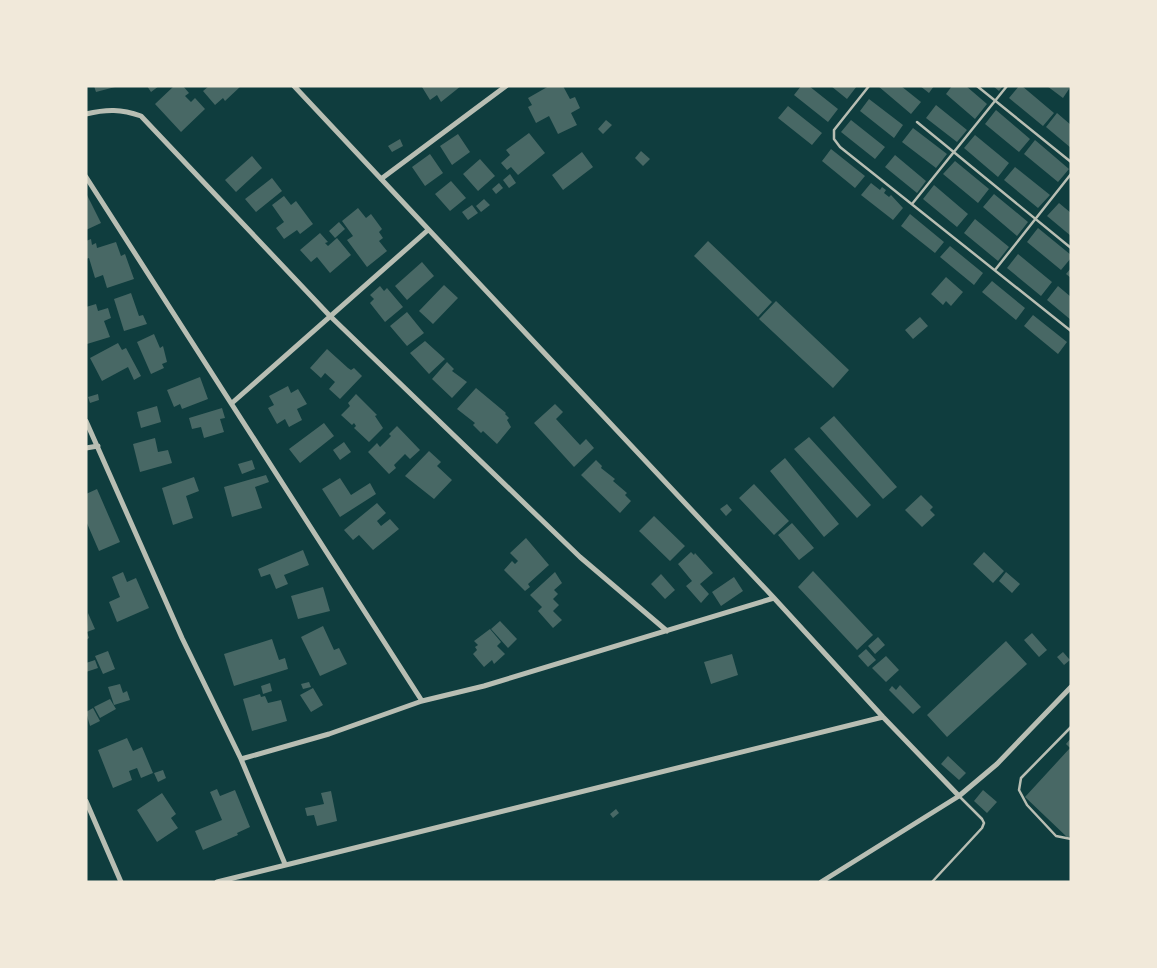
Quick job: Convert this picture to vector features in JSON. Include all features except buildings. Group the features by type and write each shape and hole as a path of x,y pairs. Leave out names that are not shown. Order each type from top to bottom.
{"street":[{"path":"294,86 959,796"},
{"path":"381,179 506,86"},
{"path":"86,114 104,110 123,109 141,116 329,315 580,557 667,631"},
{"path":"86,177 422,701"},
{"path":"232,403 329,315 428,230"},
{"path":"86,421 182,638 241,759 285,864"},
{"path":"86,448 98,446"},
{"path":"241,759 329,734 422,701 484,686 774,598"},
{"path":"821,882 959,796 997,764 1071,687"},
{"path":"217,882 285,864 474,820 883,717"},
{"path":"86,801 121,882"}],"lane":[{"path":"869,86 834,130 834,139 840,147 1071,331"},
{"path":"977,86 1071,162"},
{"path":"912,204 1007,86"},
{"path":"917,122 1071,248"},
{"path":"995,270 1071,174"},
{"path":"1071,727 1020,778 1019,790 1027,805 1056,836 1071,839"},
{"path":"932,882 982,828 984,823 959,796"}]}
